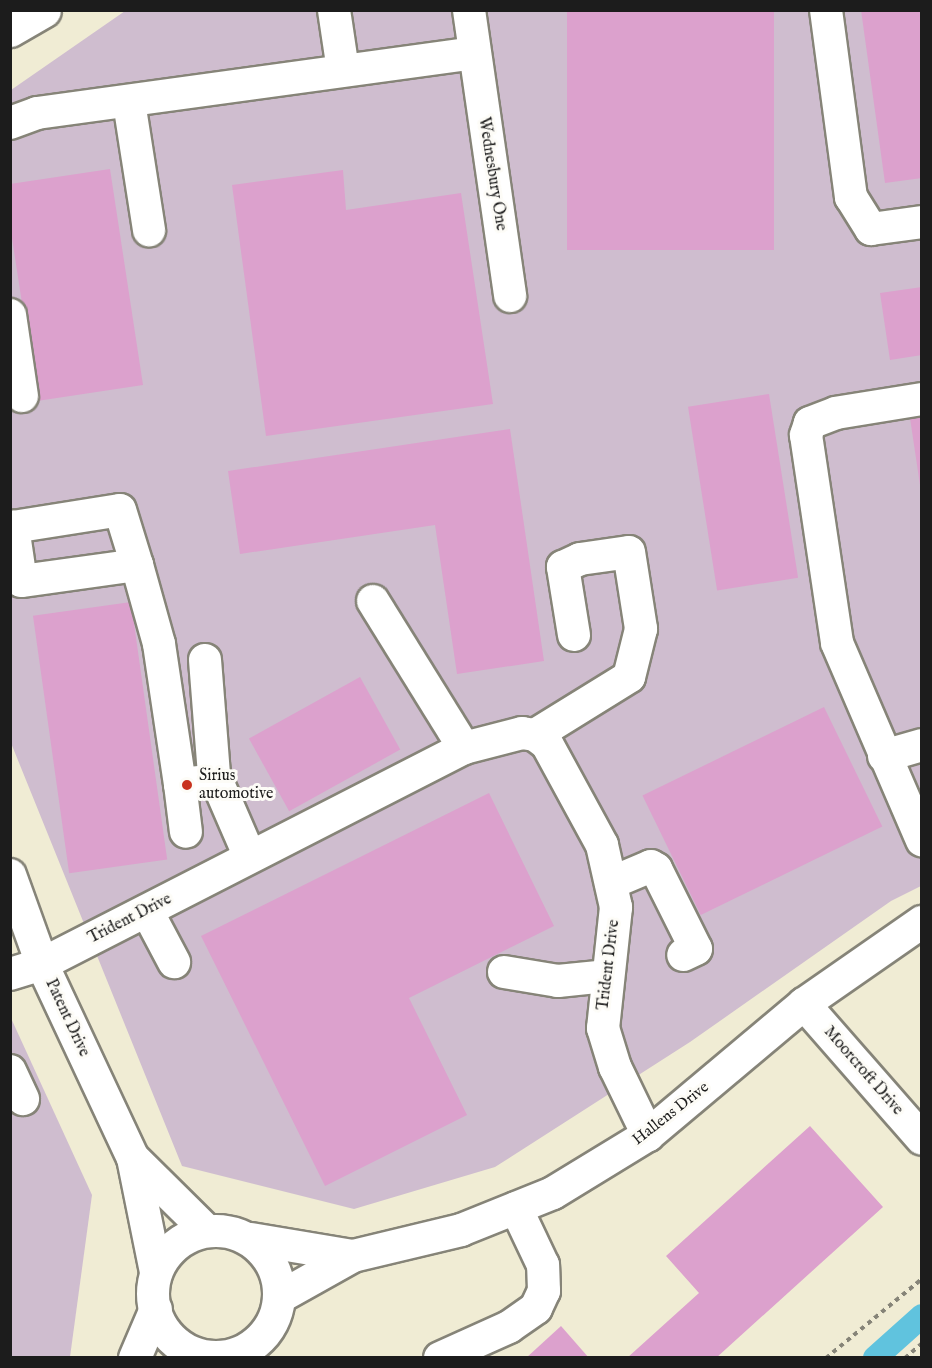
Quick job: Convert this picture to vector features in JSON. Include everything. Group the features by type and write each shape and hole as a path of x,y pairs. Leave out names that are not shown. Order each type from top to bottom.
{"highway":[{"path":"10,30 44,10"}],"street":[{"path":"334,10 343,70"},
{"name":"Wednesbury One","path":"469,10 510,296"},
{"path":"826,10 851,197 871,229 921,222"},
{"path":"10,123 37,113 474,53"},
{"path":"129,102 149,230"},
{"path":"10,315 22,396"},
{"path":"921,399 836,413 810,423 806,435 837,644 921,840"},
{"name":"Trident Drive","path":"535,735 629,677 641,629 629,552 580,559 563,567 574,635"},
{"path":"137,565 159,644 186,832"},
{"path":"373,601 464,748"},
{"path":"205,660 217,780 249,855"},
{"name":"Trident Drive","path":"10,974 42,964 249,855 464,748 522,733 535,735 547,744 602,845 616,907 606,976 603,1028 615,1067 648,1135"},
{"path":"884,756 921,745"},
{"path":"180,784 217,780"},
{"path":"611,883 651,866 656,870 700,948"},
{"name":"Patent Drive","path":"10,875 42,964 133,1158 156,1272"},
{"path":"147,910 174,962"},
{"name":"Hallens Drive","path":"276,1311 353,1256 461,1230 553,1194 648,1135 804,1004 921,922"},
{"path":"504,972 558,981 606,976"},
{"name":"Moorcroft Drive","path":"804,1004 921,1139"},
{"name":"Patent Drive","path":"133,1158 206,1230"},
{"path":"440,1358 508,1327 536,1308 544,1291 543,1265 516,1208"},
{"path":"135,1358 156,1309 156,1272 173,1248 206,1230 250,1239 277,1275 274,1358"},
{"name":"Hallens Drive","path":"250,1239 353,1256"},
{"path":"156,1309 170,1338 202,1356 244,1351 276,1311"}],"path":[{"path":"826,1358 921,1279"},
{"path":"905,1358 921,1343"}],"shaded area":[{"path":"125,11 921,11 921,886 891,901 690,1042 495,1167 354,1209 182,1166 11,743 11,90"},
{"path":"10,1016 92,1195 70,1357 11,1357"}],"building":[{"path":"567,10 774,10 774,250 567,250"},
{"path":"861,10 922,10 922,178 885,183"},
{"path":"110,169 143,385 37,401 10,225 10,184"},
{"path":"343,170 346,210 461,193 493,404 266,436 232,185"},
{"path":"922,287 922,355 890,360 880,293"},
{"path":"769,394 798,578 717,591 688,407"},
{"path":"922,416 922,485 920,485 910,418"},
{"path":"510,429 544,661 457,674 435,525 240,554 228,471"},
{"path":"131,602 167,859 69,873 33,616"},
{"path":"360,677 400,750 289,811 249,739"},
{"path":"824,707 882,827 701,915 642,796"},
{"path":"489,793 554,926 409,998 467,1115 325,1186 201,936"},
{"path":"810,1126 883,1207 716,1358 627,1358 699,1293 666,1256"},
{"path":"561,1326 589,1358 526,1358"}],"waterway":[{"path":"875,1358 922,1316"}],"place":[{"name":"Sirius automotive","path":"187,785"}]}
